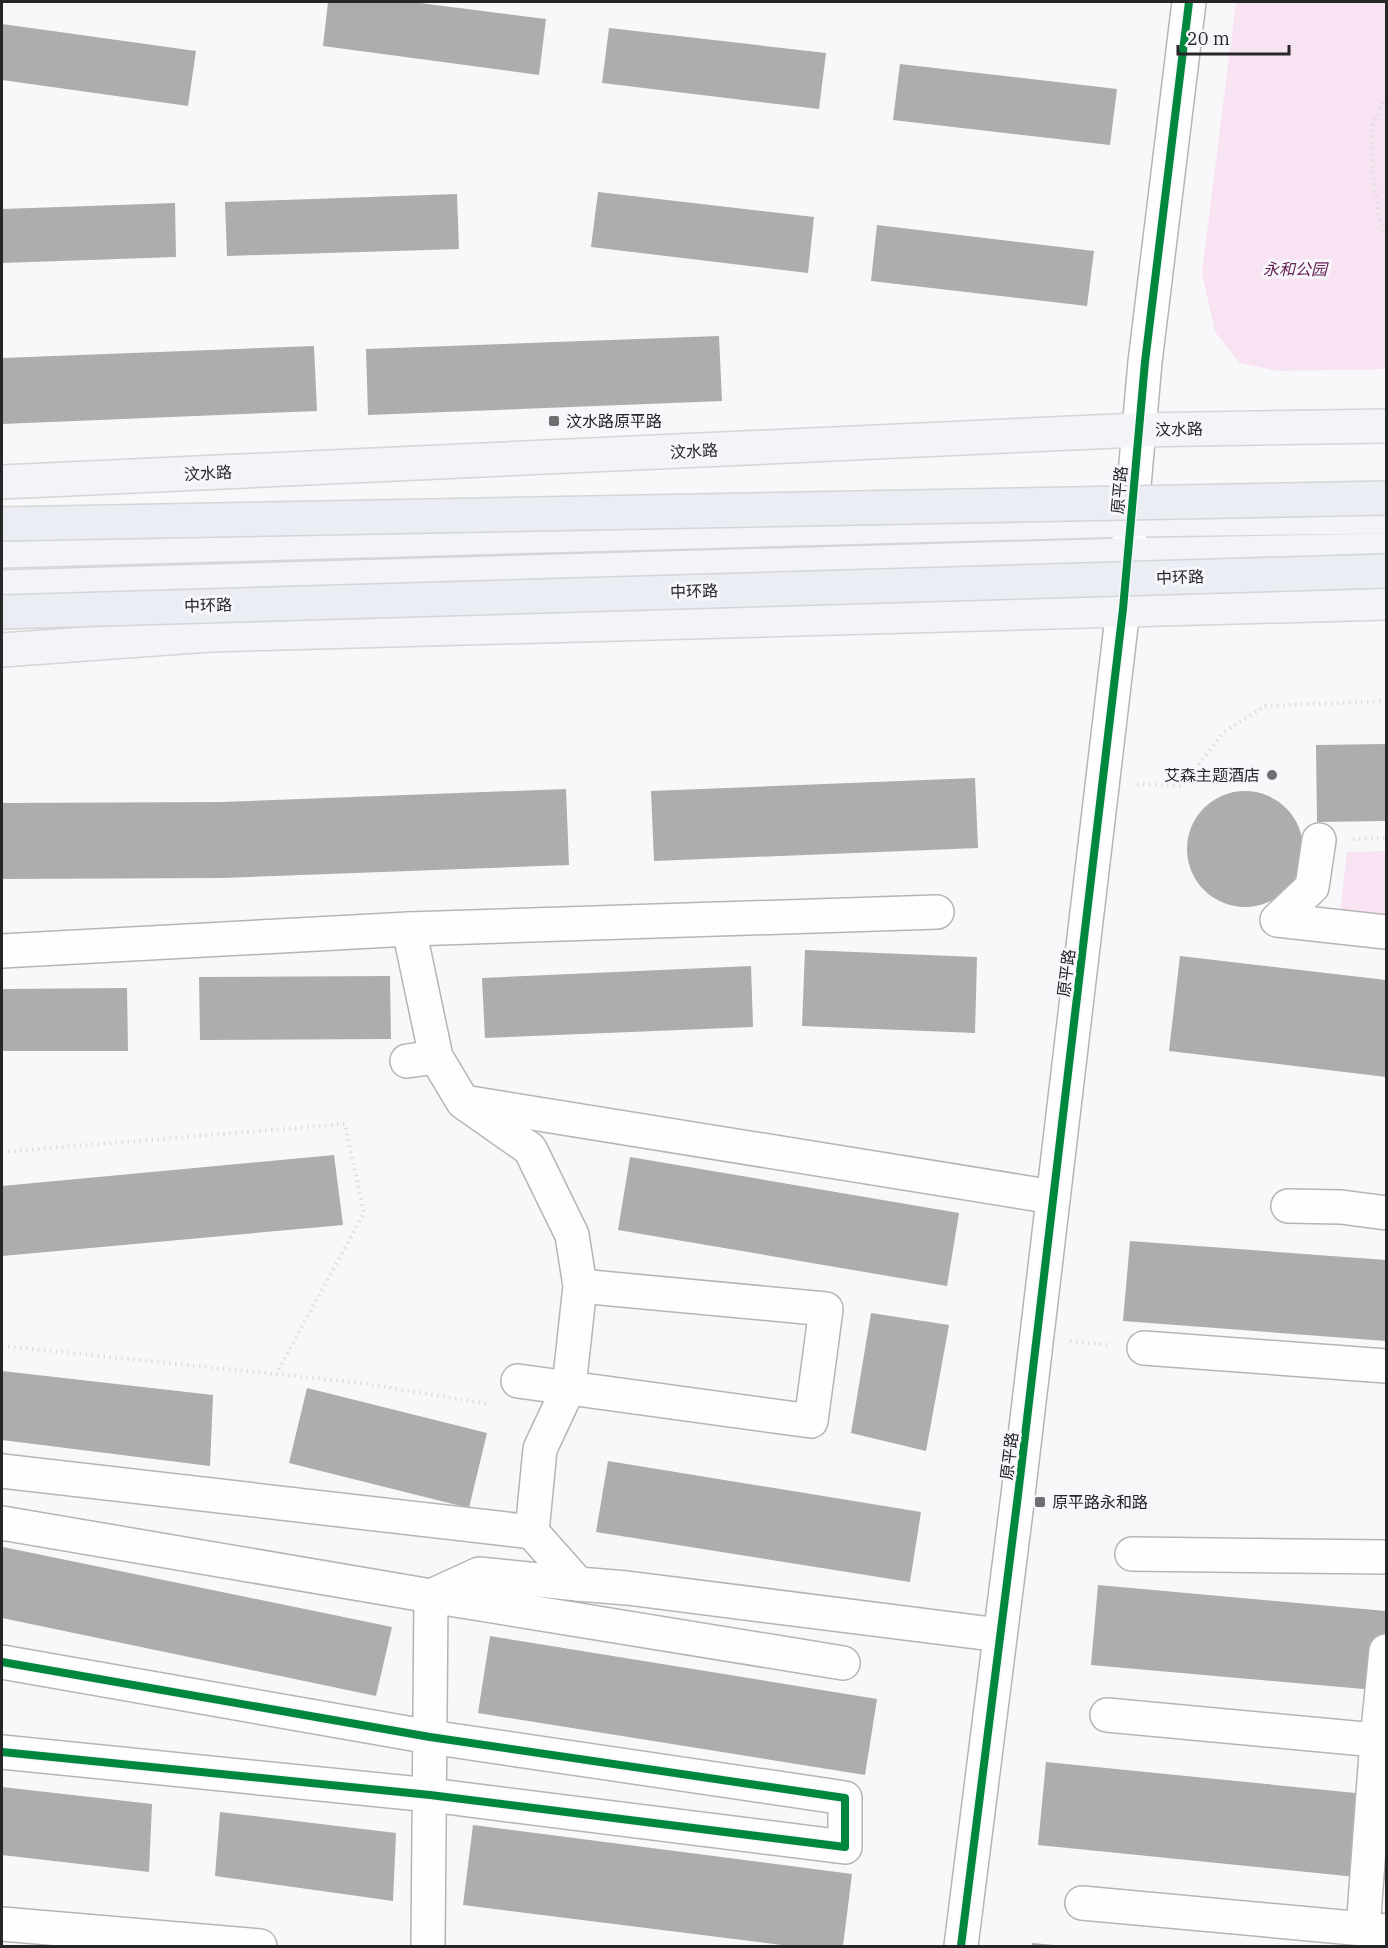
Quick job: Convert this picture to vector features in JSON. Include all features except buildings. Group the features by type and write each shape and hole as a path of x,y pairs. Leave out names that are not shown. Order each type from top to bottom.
{"highway":[{"path":"2,524 1386,498"},
{"name":"中环路","path":"2,612 1386,571"}],"main road":[{"name":"汶水路","path":"2,482 1138,430 1386,426"},
{"path":"2,551 1130,520 1386,517"},
{"path":"2,587 1127,555 1386,550"},
{"path":"210,635 333,578"},
{"path":"2,650 210,635 1386,603"}],"street":[{"name":"原平路","path":"961,1947 1123,609 1138,430 1189,2"},
{"path":"1319,840 1312,887 1277,920 1386,932"},
{"path":"2,951 409,929 937,912"},
{"path":"409,929 422,1059 463,1102 530,1149 572,1235 580,1286 568,1387 540,1449 532,1532"},
{"path":"463,1102 1053,1197"},
{"path":"1288,1206 1386,1213"},
{"path":"509,1393 568,1387 811,1421 826,1309 580,1286"},
{"path":"1144,1348 1386,1366"},
{"path":"2,1471 532,1532 578,1584"},
{"path":"2,1523 843,1663"},
{"path":"1132,1554 1386,1557"},
{"path":"431,1596 479,1574 627,1588 1000,1635"},
{"path":"428,1947 431,1596"},
{"path":"1082,1903 1375,1930 1386,1651"},
{"path":"2,1662 430,1737 845,1798 844,1847 430,1795 2,1752"},
{"path":"1107,1715 1382,1740"},
{"path":"2,1924 260,1947"}],"path":[{"path":"1386,97 1372,127 1373,177 1380,222 1386,235"},
{"path":"1102,782 1182,786 1224,732 1264,706 1386,701"},
{"path":"2,1152 345,1124 364,1213 276,1374"},
{"path":"1036,1338 1144,1348"},
{"path":"2,1347 354,1382 509,1393"}],"green space":[{"name":"永和公园","path":"1236,2 1386,2 1386,369 1278,371 1240,363 1215,332 1202,273"},
{"path":"1386,851 1386,918 1340,913 1347,852"}],"cycle path":[{"path":"961,1946 1018,1495 1123,609 1145,362 1189,2"},
{"path":"2,1662 430,1737 845,1798 845,1847 430,1795 2,1752"}],"place":[{"name":"汶水路原平路","path":"554,421"},
{"name":"艾森主题酒店","path":"1272,775"},
{"name":"原平路永和路","path":"1040,1502"}]}
